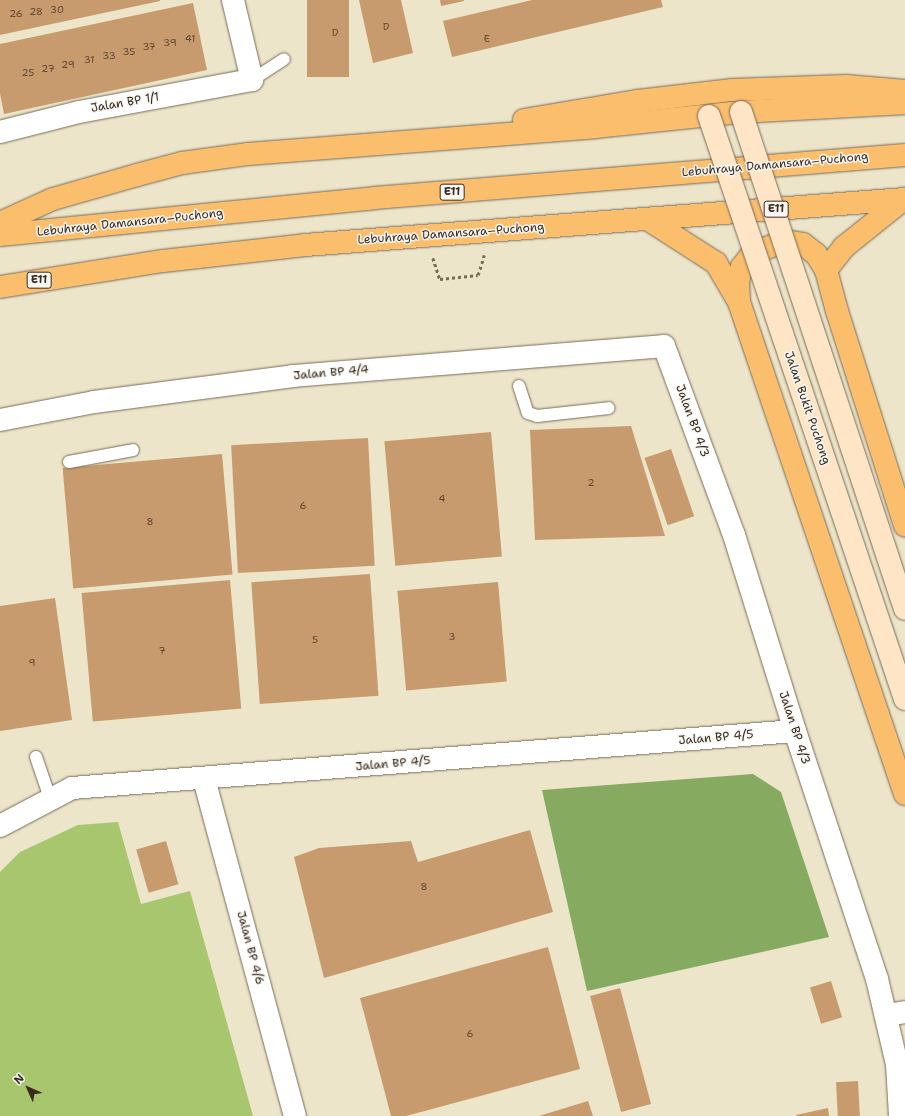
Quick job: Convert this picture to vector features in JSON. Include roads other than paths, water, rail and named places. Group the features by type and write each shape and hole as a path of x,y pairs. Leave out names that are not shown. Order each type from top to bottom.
{"highway":[{"path":"363,146 638,101 732,90 846,86 905,91"},
{"path":"0,223 53,199 137,175 182,163 248,154 363,146 741,112 905,103"},
{"name":"Lebuhraya Damansara–Puchong","path":"0,235 374,198 905,154"},
{"path":"826,270 844,247 904,199"},
{"name":"Lebuhraya Damansara–Puchong","path":"0,287 162,261 305,245 648,220 904,199"},
{"path":"648,220 716,263 739,302 905,794"},
{"path":"739,302 738,281 742,267 752,254 762,249 791,242 803,244 816,254 826,270 837,312 905,526"}],"main road":[{"path":"741,112 905,609"},
{"name":"Jalan Bukit Puchong","path":"709,116 905,699"}],"street":[{"path":"233,0 252,80"},
{"name":"Jalan BP 1/1","path":"0,132 79,112 252,80"},
{"name":"Jalan BP 4/4","path":"0,420 94,402 292,376 664,346"},
{"name":"Jalan BP 4/3","path":"664,346 734,535 795,731 896,1013 900,1116"},
{"name":"Jalan BP 4/5","path":"0,826 50,798 72,788 204,780 795,731"},
{"name":"Jalan BP 4/6","path":"204,780 295,1116"}],"lane":[{"path":"252,80 284,59"},
{"path":"519,386 528,413 536,416 609,408"},
{"path":"69,462 133,450"},
{"path":"36,756 50,798"}]}
